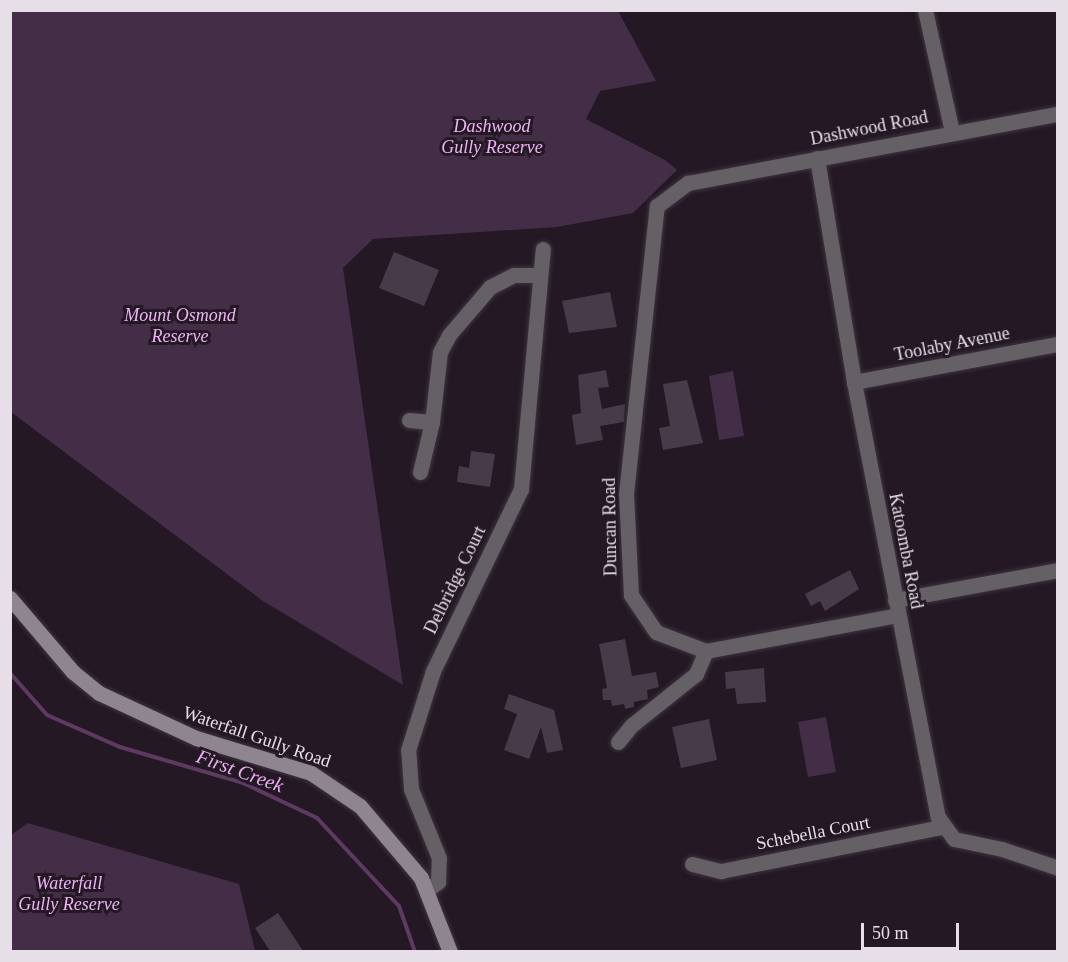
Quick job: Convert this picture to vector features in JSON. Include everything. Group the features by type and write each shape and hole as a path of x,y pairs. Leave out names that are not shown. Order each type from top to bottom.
{"street":[{"path":"926,10 952,132"},
{"name":"Dashwood Road","path":"688,183 1058,114"},
{"name":"Katoomba Road","path":"817,158 854,382 896,608 942,827"},
{"name":"Duncan Road","path":"688,183 657,206 626,494 631,595 656,632 706,651"},
{"name":"Delbridge Court","path":"427,890 438,882 439,858 411,789 410,739 432,671 521,489 543,249"},
{"path":"420,472 432,422 440,352 449,335 490,287 514,275 540,275"},
{"name":"Toolaby Avenue","path":"854,382 1058,344"},
{"path":"409,420 432,422"},
{"path":"618,742 632,725 696,674 706,651 1058,570"},
{"name":"Waterfall Gully Road","path":"10,598 73,672 99,693 196,738 311,773 331,784 380,826 427,890 450,951"},
{"path":"942,827 954,839 1002,849 1058,868"},
{"name":"Schebella Court","path":"692,864 721,871 942,827"}],"green space":[{"name":"Mount Osmond Reserve","path":"10,11 618,11 656,81 600,91 586,119 665,160 677,170 633,213 557,227 373,239 343,268 403,685 263,601 11,412"},
{"path":"733,371 744,436 719,440 709,376"},
{"path":"826,717 836,772 808,777 798,722"},
{"name":"Waterfall Gully Reserve","path":"28,823 239,884 255,951 11,951 11,835"}],"building":[{"path":"394,252 439,270 424,306 379,288"},
{"path":"610,292 617,327 569,333 562,301"},
{"path":"606,370 609,387 598,388 602,409 625,404 624,422 600,426 603,440 576,445 572,415 581,413 578,375"},
{"path":"687,380 703,443 663,450 659,428 670,426 663,384"},
{"path":"471,451 495,454 490,487 457,482 459,466 469,468"},
{"path":"850,570 859,589 825,611 820,601 811,606 805,594"},
{"path":"625,639 632,676 656,672 659,687 647,690 648,699 634,702 634,707 625,709 624,704 612,706 611,700 603,700 602,689 607,688 599,644"},
{"path":"764,668 766,702 737,704 735,688 726,689 725,672"},
{"path":"509,694 554,710 563,750 547,753 541,727 529,759 504,750 517,714 504,709"},
{"path":"709,719 717,760 681,768 672,727"},
{"path":"278,913 303,951 270,951 255,928"}],"waterway":[{"name":"First Creek","path":"10,673 47,715 120,747 243,783 317,818 399,906 415,952"}],"park label":[{"name":"Dashwood Gully Reserve","path":"492,137"}]}
